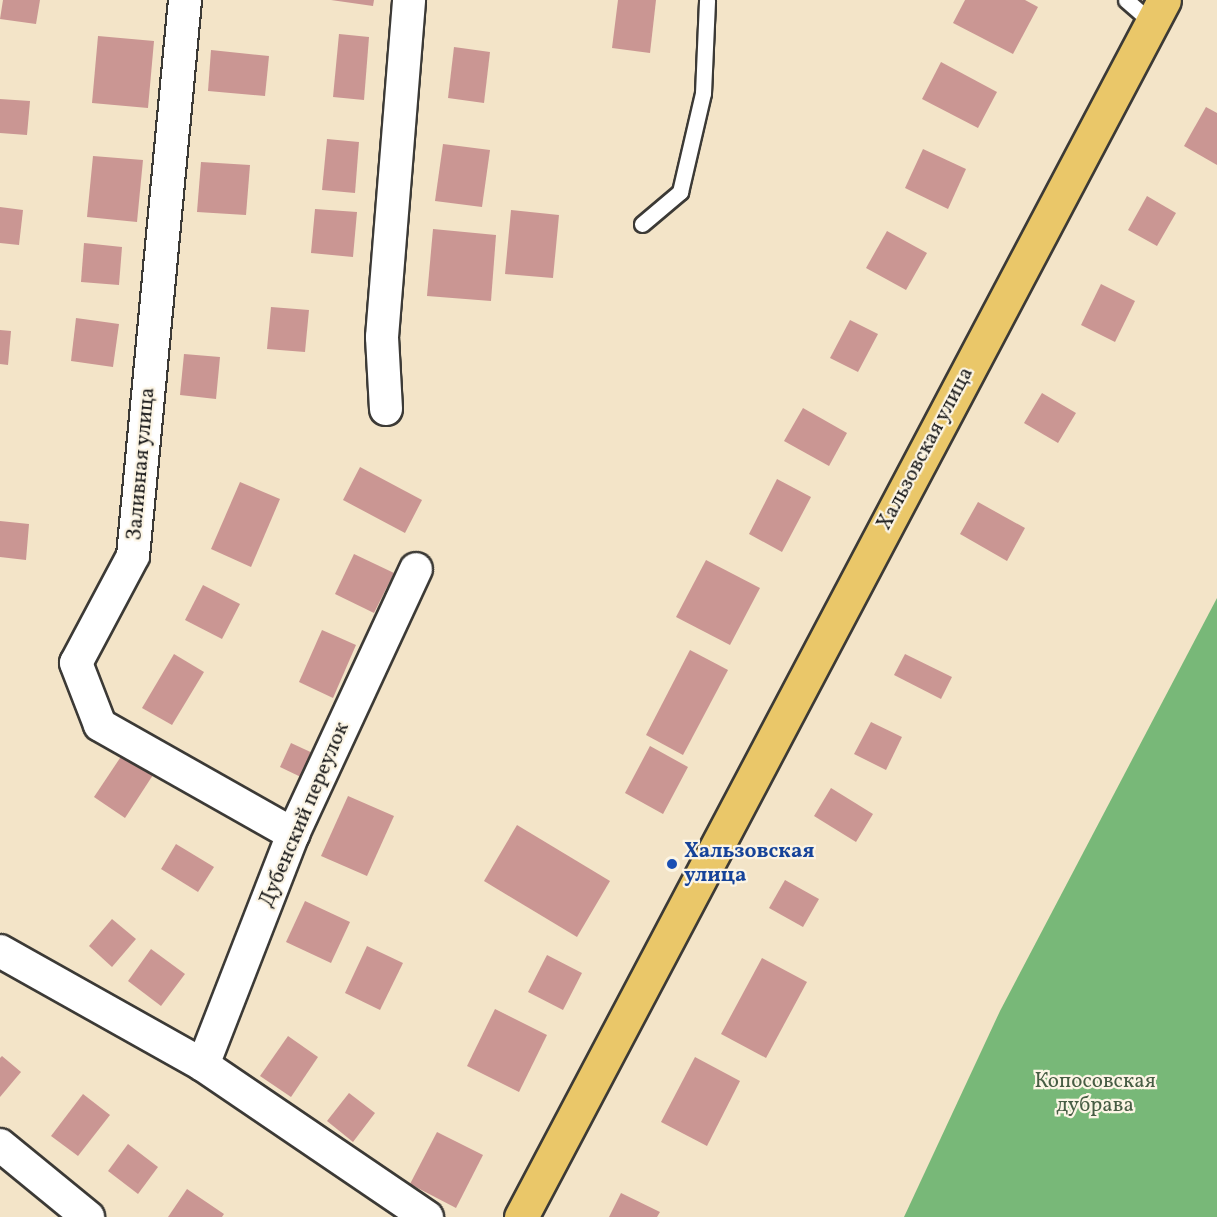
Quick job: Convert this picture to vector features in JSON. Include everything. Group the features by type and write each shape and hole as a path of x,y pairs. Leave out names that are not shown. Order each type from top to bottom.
{"main road":[{"name":"Хальзовская улица","path":"521,1217 1158,11"}],"street":[{"name":"Заливная улица","path":"185,0 133,556 76,663 100,725 292,834"},
{"path":"386,409 382,337 409,0"},
{"name":"Дубенский переулок","path":"204,1065 292,834 416,569"},
{"path":"0,951 204,1065 427,1217"},
{"path":"0,1145 88,1217"}],"lane":[{"path":"642,224 680,192 703,93 707,0"},
{"path":"1126,0 1158,11"}],"green space":[{"name":"Копосовская дубрава","path":"1217,598 1217,1217 904,1217 1000,1011"}],"building":[{"path":"3,0 40,0 36,24 0,19"},
{"path":"331,0 374,0 373,6"},
{"path":"618,0 656,0 650,53 612,48"},
{"path":"965,0 1025,0 1038,7 1013,54 953,23"},
{"path":"339,34 369,37 364,100 333,97"},
{"path":"98,36 154,41 148,108 92,103"},
{"path":"454,47 490,52 484,103 448,98"},
{"path":"211,50 269,56 265,96 208,91"},
{"path":"941,62 997,92 978,128 922,99"},
{"path":"0,99 30,101 27,135 0,133"},
{"path":"1206,107 1217,113 1217,165 1184,146"},
{"path":"327,139 359,142 355,193 322,190"},
{"path":"443,144 490,150 482,207 435,201"},
{"path":"923,149 966,169 948,209 905,188"},
{"path":"93,156 143,160 137,222 87,217"},
{"path":"201,162 250,165 246,215 197,212"},
{"path":"1147,196 1176,213 1157,246 1128,230"},
{"path":"0,207 23,210 19,245 0,243"},
{"path":"315,209 357,212 353,257 311,253"},
{"path":"511,210 559,215 553,278 505,274"},
{"path":"433,229 496,235 491,301 427,296"},
{"path":"887,231 927,253 906,290 866,268"},
{"path":"84,243 122,247 119,285 81,282"},
{"path":"1101,284 1135,301 1115,342 1081,325"},
{"path":"271,307 309,310 305,352 267,349"},
{"path":"76,318 119,324 113,367 71,361"},
{"path":"850,320 878,334 858,372 830,358"},
{"path":"0,330 11,331 8,365 0,364"},
{"path":"184,354 220,357 216,399 180,395"},
{"path":"1042,393 1076,413 1058,443 1024,423"},
{"path":"803,408 847,433 829,466 784,441"},
{"path":"360,467 422,500 405,533 343,500"},
{"path":"777,479 811,497 782,552 749,534"},
{"path":"240,482 280,499 251,567 211,549"},
{"path":"978,502 1025,528 1007,561 960,534"},
{"path":"0,521 29,524 26,560 0,557"},
{"path":"354,554 394,573 374,613 335,594"},
{"path":"706,560 760,588 730,645 676,617"},
{"path":"203,585 240,604 222,639 185,620"},
{"path":"322,630 356,645 333,698 299,682"},
{"path":"690,650 728,670 683,755 646,735"},
{"path":"174,654 204,672 172,725 142,708"},
{"path":"905,654 952,677 941,699 894,675"},
{"path":"871,722 902,737 886,770 854,754"},
{"path":"291,743 317,755 305,779 280,767"},
{"path":"650,746 688,767 663,814 625,793"},
{"path":"122,755 153,775 125,818 94,797"},
{"path":"831,788 873,814 856,842 814,816"},
{"path":"348,796 394,816 367,876 321,856"},
{"path":"517,825 610,881 577,937 484,881"},
{"path":"176,844 214,867 198,892 161,869"},
{"path":"785,880 819,899 803,927 769,908"},
{"path":"305,901 350,922 331,963 286,942"},
{"path":"112,919 136,939 112,967 89,946"},
{"path":"367,946 403,963 380,1010 345,993"},
{"path":"151,949 185,974 161,1006 128,981"},
{"path":"547,955 582,973 563,1010 528,992"},
{"path":"762,958 807,982 766,1058 721,1034"},
{"path":"495,1009 547,1035 519,1092 467,1066"},
{"path":"288,1036 318,1057 291,1097 260,1076"},
{"path":"2,1056 21,1072 0,1097 0,1058"},
{"path":"695,1057 740,1081 707,1146 661,1122"},
{"path":"349,1093 375,1113 353,1142 327,1121"},
{"path":"83,1094 110,1115 78,1156 51,1136"},
{"path":"437,1132 483,1155 456,1208 410,1184"},
{"path":"128,1144 158,1167 138,1194 108,1171"},
{"path":"187,1189 224,1214 222,1217 168,1217"},
{"path":"621,1193 660,1212 657,1217 609,1217"}],"place":[{"name":"Хальзовская улица","path":"672,864"}]}
